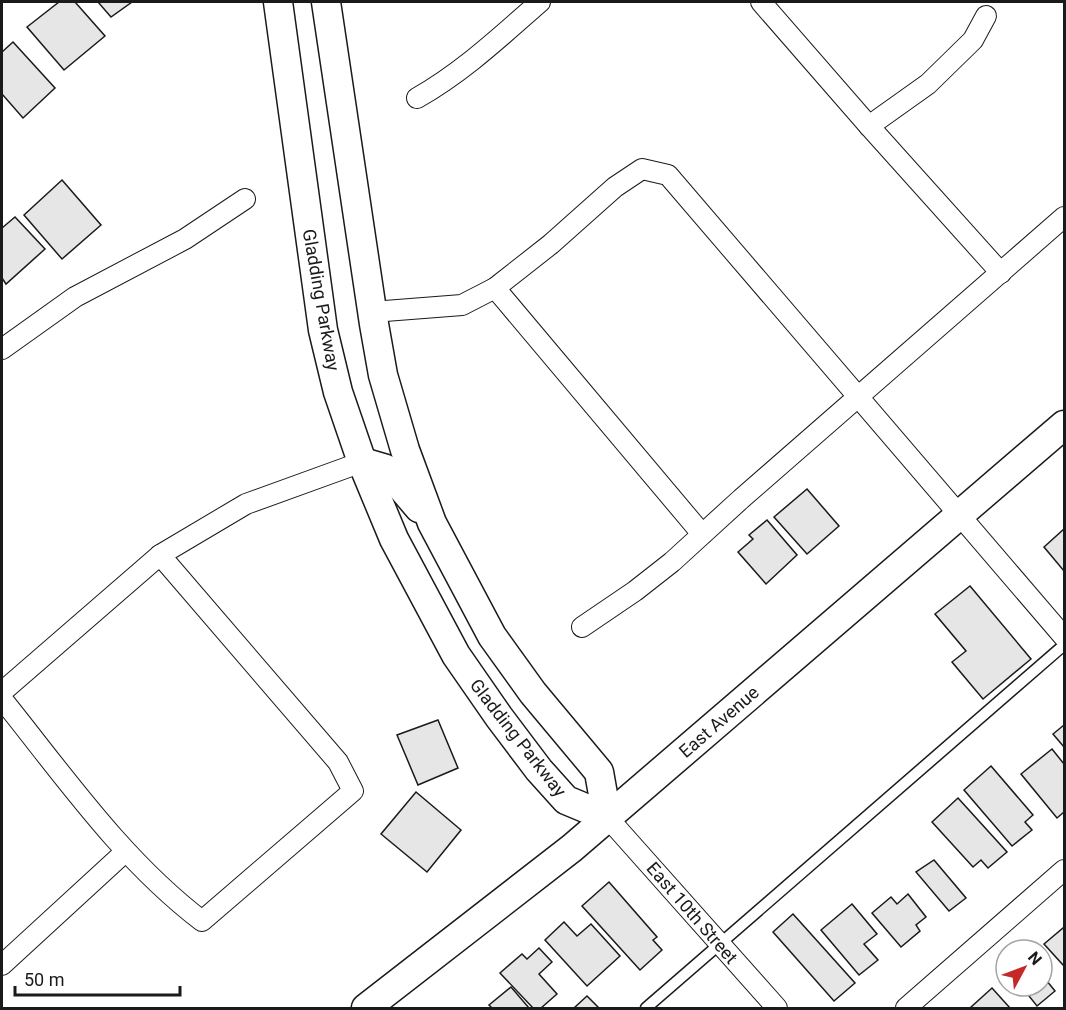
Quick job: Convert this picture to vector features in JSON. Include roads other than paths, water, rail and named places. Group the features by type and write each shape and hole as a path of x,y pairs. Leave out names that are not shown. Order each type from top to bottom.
{"street":[{"name":"Gladding Parkway","path":"278,2 323,330 338,392 362,462 394,539 456,655 539,770 566,800 608,817"},
{"path":"326,2 383,375 405,450 432,523 492,636 533,693 599,772 608,817"},
{"path":"417,98 474,59 540,2"},
{"path":"761,2 1001,273"},
{"path":"869,126 928,84 973,40 986,16"},
{"path":"372,312 462,305 495,288 551,244 615,187 642,169 668,175 1065,637"},
{"path":"2,349 75,297 184,239 245,199"},
{"path":"582,627 672,562 1065,217"},
{"path":"495,288 702,534"},
{"name":"East Avenue","path":"366,1008 572,848 1065,425"},
{"path":"2,692 160,555 246,504 362,462 386,469 432,523"},
{"path":"2,699 125,852 176,902 202,921 353,791 338,762 160,555"},
{"path":"599,772 647,783"},
{"path":"566,800 572,848"},
{"name":"East 10th Street","path":"608,817 777,1008"},
{"path":"2,965 125,852"},
{"path":"906,1008 1065,870"}],"lane":[{"path":"646,1008 1065,645"}]}
